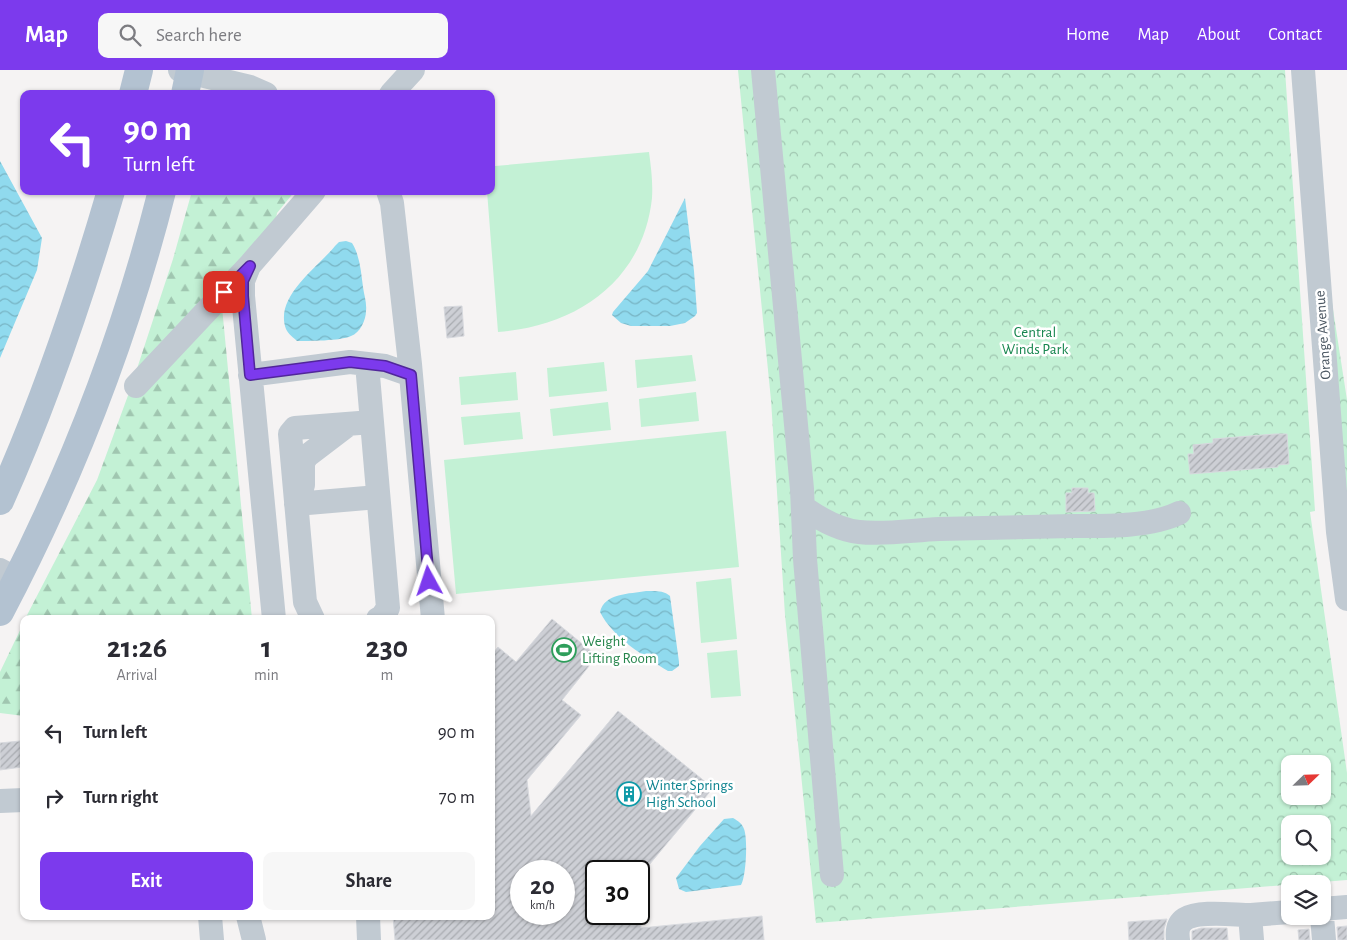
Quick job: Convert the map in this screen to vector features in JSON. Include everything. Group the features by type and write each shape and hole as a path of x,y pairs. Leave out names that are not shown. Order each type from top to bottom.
{"main road":[{"path":"134,90 138,70"},
{"path":"0,501 50,381 110,195"},
{"path":"0,612 9,575 47,519 98,397 141,268 161,195"}],"street":[{"path":"395,90 413,70"},
{"path":"414,90 431,70"},
{"path":"763,70 804,508 805,559 832,875"},
{"name":"Orange Avenue","path":"1303,70 1320,409 1347,599"},
{"path":"186,76 250,87 257,90"},
{"path":"136,386 250,266 311,195"},
{"path":"389,195 392,203 411,375 433,615"},
{"path":"250,266 243,281 243,296 274,615"},
{"path":"250,375 350,362 385,366 411,375"},
{"path":"367,364 360,423 378,497 388,608 383,615"},
{"path":"311,615 305,602 290,434 295,428 360,423"},
{"path":"296,500 378,497"},
{"path":"804,508 816,516 846,530 874,533 938,529 1098,526 1151,522 1170,518 1179,513"},
{"path":"0,801 20,800"},
{"path":"1331,908 1347,907"},
{"path":"1178,940 1180,924 1191,917 1229,913 1250,915 1281,913"},
{"path":"1250,915 1252,940"},
{"path":"210,920 212,940"},
{"path":"249,920 254,940"},
{"path":"368,920 369,940"},
{"path":"1323,925 1324,940"}],"green space":[{"name":"Central Winds Park","path":"738,70 1285,70 1315,511 1310,512 1347,773 1347,880 1331,881 1331,875 1281,875 1281,885 816,923 785,615 771,400"},
{"path":"649,152 652,198 646,227 635,253 620,275 601,294 579,309 554,320 527,328 498,332 487,195 495,195 495,166"},
{"path":"191,195 292,195 277,213 276,219 222,307 252,615 27,615 97,480 130,390 173,259"},
{"path":"1328,277 1347,400 1347,532"},
{"path":"692,355 696,381 637,388 635,360"},
{"path":"604,362 607,391 549,397 547,368"},
{"path":"516,372 518,400 461,405 459,377"},
{"path":"696,392 699,421 641,427 639,399"},
{"path":"608,402 611,430 553,436 550,409"},
{"path":"520,412 523,439 464,445 461,417"},
{"path":"726,431 739,567 456,594 444,460"},
{"path":"731,578 737,639 701,643 696,582"},
{"path":"20,630 20,716 0,713 0,672"},
{"path":"737,650 741,696 711,698 707,653"}],"water":[{"path":"0,161 42,238 37,270 0,358"},
{"path":"685,198 697,313 685,323 670,326 631,326 621,323 612,315 613,312 648,271"},
{"path":"346,241 352,243 360,264 366,302 365,318 362,326 357,332 346,338 297,341 287,331 284,317 291,294 308,273 339,242"},
{"path":"646,591 662,592 670,596 679,662 679,666 672,671 668,671 630,646 613,630 600,612 602,606 612,598"},
{"path":"733,818 742,825 745,834 745,866 741,885 686,892 679,889 676,878 700,846 724,819"}],"building":[{"path":"462,306 464,336 447,338 444,307"},
{"path":"1287,434 1289,464 1278,465 1278,467 1190,474 1188,454 1194,454 1193,445 1213,443 1213,439"},
{"path":"1072,488 1088,488 1088,493 1094,493 1095,511 1066,512 1066,493 1072,493"},
{"name":"Winter Springs High School","path":"552,619 597,656 562,700 581,715 527,780 531,816 618,711 713,788 650,864 650,860 585,860 585,925 641,925 641,928 762,916 764,940 395,940 393,920 495,920 495,651 498,647 516,662"},
{"path":"20,741 20,767 0,770 0,743"},
{"path":"1167,919 1164,929 1164,940 1129,940 1128,922"},
{"path":"1347,926 1347,940 1338,940 1337,927"},
{"path":"1201,928 1227,928 1228,940 1192,940 1192,931"},
{"path":"1309,929 1310,940 1299,940 1298,930"}],"place":[{"name":"Weight Lifting Room","path":"564,650"},
{"name":"Winter Springs High School","path":"629,794"}],"route":[{"path":"224,292 250,266 243,281 243,296 250,375 350,362 385,366 411,375 429,581"}]}
